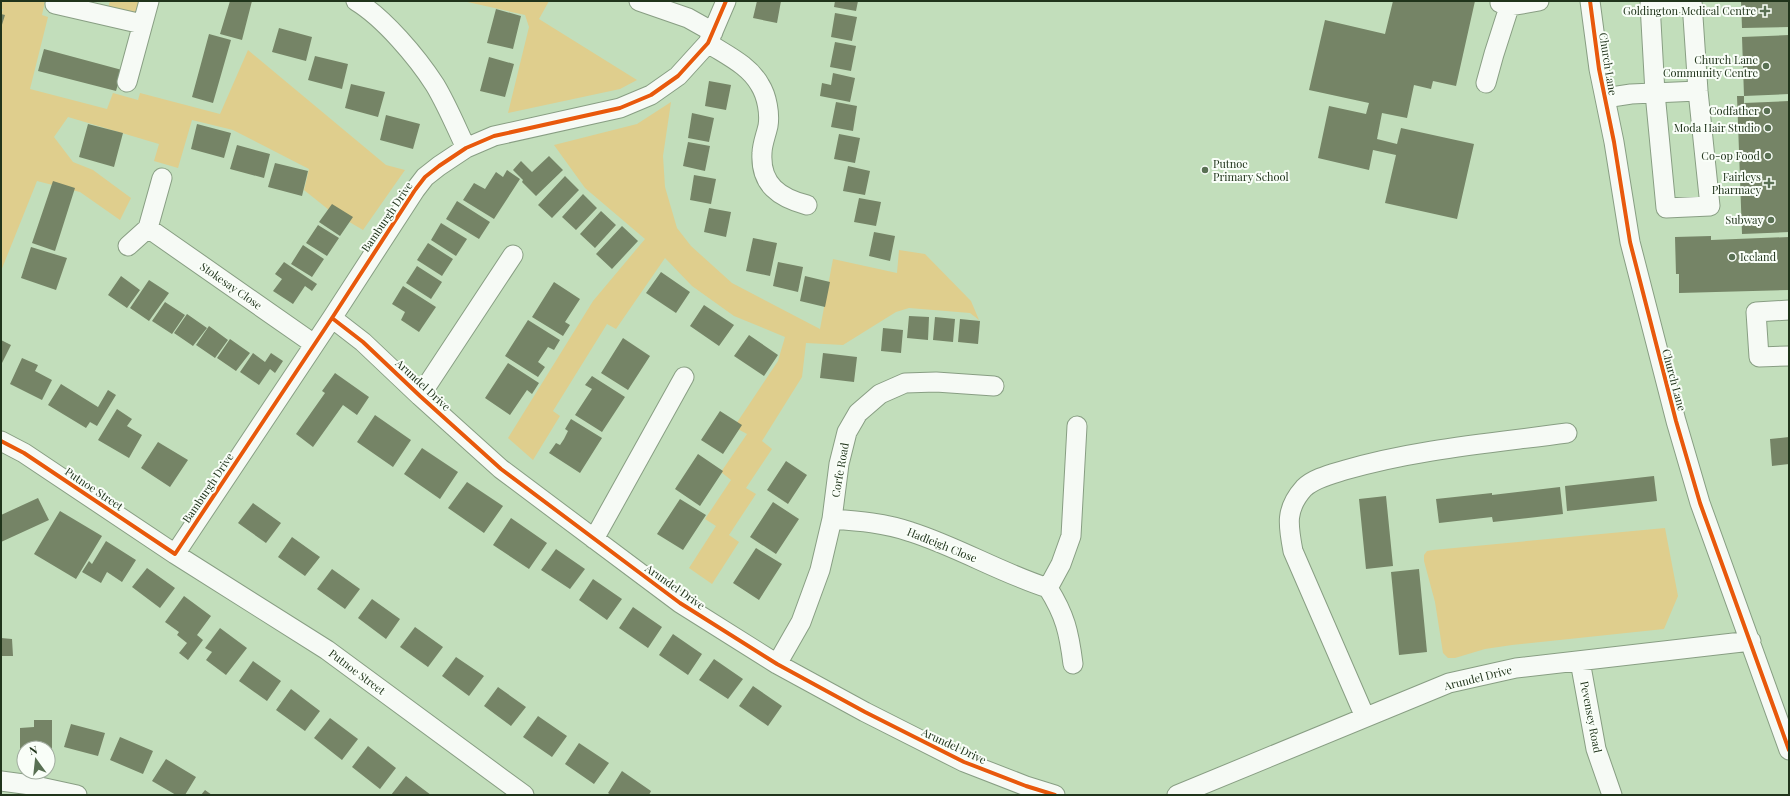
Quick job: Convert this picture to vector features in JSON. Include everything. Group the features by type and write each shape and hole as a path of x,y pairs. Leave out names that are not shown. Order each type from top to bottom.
{"street":[{"path":"128,82 149,1"},
{"path":"356,1 365,6 401,40 430,79 466,148"},
{"path":"639,1 688,18 744,66 760,84 767,101 768,124 762,153 763,173 775,191 790,201 807,205"},
{"name":"Bamburgh Drive","path":"175,554 425,177 434,169 466,148 494,136 620,108 652,95 678,76 710,37 726,1"},
{"path":"1486,83 1506,3 1539,1"},
{"name":"Church Lane","path":"1590,1 1630,242 1676,421 1700,503 1789,750"},
{"path":"1692,2 1698,92 1710,206 1666,208 1655,93 1650,4 1692,2"},
{"path":"55,4 102,7 142,24"},
{"path":"1605,98 1631,94 1698,92"},
{"path":"128,246 148,228 162,178"},
{"name":"Stokesay Close","path":"148,228 314,344"},
{"path":"420,396 513,255"},
{"path":"1789,310 1756,312 1759,358 1789,356"},
{"name":"Arundel Drive","path":"332,318 363,342 420,396 501,468 594,540 680,603 777,664 865,712 964,762 1026,786 1055,795"},
{"path":"594,540 684,377"},
{"name":"Corfe Road","path":"777,664 801,622 820,570 832,519 839,464 847,432 858,413 880,394 905,383 936,382 994,386"},
{"path":"1073,664 1070,639 1060,608 1048,588 1061,564 1071,536 1078,426"},
{"path":"1365,717 1293,550 1288,526 1292,506 1305,488 1323,477 1360,466 1411,454 1567,433"},
{"name":"Putnoe Street","path":"1,441 24,453 175,554 328,650 524,795"},
{"name":"Hadleigh Close","path":"832,519 870,522 909,531 939,542 1022,580 1048,588"},
{"name":"Arundel Drive","path":"1177,795 1209,789 1365,717 1449,683 1516,668 1751,641"},
{"name":"Pevensey Road","path":"1580,661 1596,749 1612,795"},
{"path":"1,782 31,785 77,795"}],"shaded area":[{"path":"1,1 45,1 42,15 48,17 30,89 107,109 113,93 138,100 140,93 220,114 248,50 386,165 405,170 363,230 329,210 304,190 309,169 233,130 192,120 178,168 154,161 159,144 68,117 54,137 73,162 93,170 131,198 120,220 80,192 37,181 1,271 1,15 3,9 1,9"},
{"path":"110,1 144,1 140,14 108,8"},
{"path":"463,1 549,1 539,19 637,80 620,89 508,113 529,27 525,15"},
{"path":"671,102 663,156 665,187 677,228 691,246 732,283 820,329 833,259 897,273 899,250 925,254 971,301 979,320 970,313 909,308 896,312 843,345 806,343 802,377 762,441 772,449 746,488 756,494 729,535 739,542 712,584 689,568 716,526 705,519 731,480 721,472 747,434 734,427 778,361 785,337 734,316 692,286 665,258 616,329 607,324 553,411 560,416 533,460 508,438 593,301 645,239 585,188 554,145 637,124"},
{"path":"1665,528 1678,596 1664,629 1512,645 1485,649 1455,658 1448,658 1443,653 1435,602 1424,561 1424,555 1427,551"}],"building":[{"path":"230,1 252,1 242,40 220,34"},
{"path":"757,1 781,1 777,23 753,18"},
{"path":"835,1 858,1 856,11 834,7"},
{"path":"1393,1 1475,1 1456,86 1433,81 1431,89 1414,85 1407,118 1382,113 1377,139 1397,144 1401,128 1474,144 1457,219 1385,203 1396,155 1373,150 1369,170 1318,158 1329,106 1366,114 1369,103 1309,90 1325,20 1385,34"},
{"name":"Goldington Medical Centre","path":"1741,1 1789,1 1789,27 1742,28"},
{"path":"496,9 521,16 513,49 487,43"},
{"path":"835,13 857,17 852,41 831,37"},
{"path":"1,14 5,15 1,28"},
{"path":"279,28 312,37 306,61 272,52"},
{"path":"209,34 231,40 213,103 192,97"},
{"name":"Church Lane Community Centre","path":"1789,35 1789,94 1744,96 1742,37"},
{"path":"835,42 856,46 851,71 830,67"},
{"path":"44,49 122,70 116,91 38,71"},
{"path":"315,56 348,64 342,89 308,80"},
{"path":"489,57 514,64 505,97 480,91"},
{"path":"833,73 855,78 850,102 820,96 822,83 831,85"},
{"path":"709,81 731,85 726,110 705,106"},
{"path":"351,84 385,92 378,117 345,108"},
{"path":"1737,96 1744,96 1744,103 1789,101 1789,232 1742,234"},
{"path":"836,102 857,106 853,131 831,127"},
{"path":"692,113 714,118 709,142 688,138"},
{"path":"386,115 420,124 413,149 380,140"},
{"path":"88,124 123,133 114,167 79,157"},
{"path":"197,124 231,133 224,158 191,149"},
{"path":"839,134 860,138 855,163 834,159"},
{"path":"688,142 710,146 705,171 683,166"},
{"path":"237,145 270,154 264,178 230,169"},
{"path":"549,156 563,170 536,196 522,182 523,180 513,170 521,161 532,172"},
{"path":"275,163 308,171 302,196 268,187"},
{"path":"848,166 870,171 865,195 843,191"},
{"path":"507,170 520,179 494,219 463,200 474,183 485,189 496,172 503,177"},
{"path":"694,175 716,179 711,204 690,200"},
{"path":"565,176 579,190 552,218 538,205"},
{"path":"53,181 75,188 55,251 32,243"},
{"path":"583,194 597,208 576,230 562,217"},
{"path":"859,198 881,202 876,226 854,222"},
{"path":"457,201 490,222 479,239 446,219"},
{"path":"332,204 353,217 340,236 319,222"},
{"path":"709,208 731,212 726,237 704,232"},
{"path":"601,211 616,225 595,248 580,234"},
{"path":"441,223 467,239 456,256 431,240"},
{"path":"318,225 339,238 327,256 306,243"},
{"path":"622,226 638,241 612,269 596,254"},
{"path":"874,232 895,236 890,261 869,256"},
{"name":"Iceland","path":"1711,236 1711,240 1789,237 1789,290 1679,293 1679,274 1676,274 1675,237"},
{"path":"753,238 777,243 770,276 746,271"},
{"path":"428,243 453,259 442,276 417,260"},
{"path":"303,245 324,259 312,277 291,264"},
{"path":"31,247 67,258 56,290 21,278"},
{"path":"284,262 317,284 312,291 305,286 293,304 273,291 282,279 275,274"},
{"path":"778,262 803,267 798,292 773,286"},
{"path":"417,266 442,282 431,299 406,283"},
{"path":"661,272 690,292 676,313 646,293"},
{"path":"121,276 140,290 127,308 108,295"},
{"path":"805,276 830,282 825,307 800,301"},
{"path":"149,280 169,293 149,321 130,308"},
{"path":"554,282 580,299 565,322 570,325 563,336 532,317"},
{"path":"403,286 436,307 419,332 401,320 405,312 392,304"},
{"path":"165,302 185,315 172,334 152,321"},
{"path":"704,305 734,325 719,346 690,326"},
{"path":"187,314 207,328 193,346 174,333"},
{"path":"909,316 929,317 928,340 907,338"},
{"path":"935,317 955,319 953,342 933,340"},
{"path":"960,319 980,321 978,344 958,342"},
{"path":"528,320 560,340 554,350 548,347 538,362 545,367 538,377 505,356"},
{"path":"209,326 228,340 215,358 196,345"},
{"path":"883,328 903,330 901,353 881,351"},
{"path":"749,335 778,355 764,376 734,356"},
{"path":"623,338 650,356 628,390 601,373"},
{"path":"230,339 250,353 236,371 217,358"},
{"path":"1,340 11,345 1,365"},
{"path":"253,353 265,362 271,353 283,361 275,373 270,369 259,385 240,372"},
{"path":"823,353 857,357 854,382 820,378"},
{"path":"22,358 38,365 35,371 52,380 42,400 10,384"},
{"path":"508,363 539,383 532,394 527,390 510,415 485,398"},
{"path":"335,373 369,397 357,415 343,405 313,447 296,434 325,393 322,391"},
{"path":"592,376 625,397 602,432 575,415 592,389 585,385"},
{"path":"61,384 98,407 108,390 116,395 97,426 90,422 86,428 48,405"},
{"path":"117,409 132,419 127,426 142,435 129,458 98,440"},
{"path":"720,411 742,425 723,454 701,440"},
{"path":"375,415 411,440 393,467 357,442"},
{"path":"571,419 602,438 580,473 549,453 556,443 560,445 564,439 568,431 565,429"},
{"path":"1789,437 1789,464 1772,466 1770,439"},
{"path":"158,442 188,460 170,487 141,468"},
{"path":"422,448 458,472 440,499 404,474"},
{"path":"698,454 723,471 700,506 675,489"},
{"path":"786,461 807,475 788,504 767,490"},
{"path":"1654,476 1657,501 1567,511 1565,486"},
{"path":"467,482 503,506 484,533 448,508"},
{"path":"1560,487 1563,514 1493,522 1492,517 1439,523 1436,499 1492,493 1492,495"},
{"path":"1386,496 1393,566 1366,569 1359,499"},
{"path":"38,498 49,520 1,542 1,515"},
{"path":"680,499 706,515 683,550 657,534"},
{"path":"773,502 799,519 776,554 750,537"},
{"path":"253,503 281,523 266,543 238,523"},
{"path":"60,511 102,536 76,579 34,554"},
{"path":"511,518 547,543 529,569 493,545"},
{"path":"292,537 320,557 305,576 278,557"},
{"path":"106,541 136,560 122,582 107,572 101,583 82,572 89,561 92,564"},
{"path":"756,548 782,564 759,600 733,583"},
{"path":"556,549 585,569 570,589 541,570"},
{"path":"147,568 175,588 160,608 132,587"},
{"path":"332,569 360,589 345,609 317,589"},
{"path":"1419,569 1427,652 1399,655 1391,572"},
{"path":"593,579 622,599 607,620 579,600"},
{"path":"184,596 211,616 197,635 203,640 188,660 179,653 187,643 177,635 179,632 165,622"},
{"path":"372,599 400,619 386,639 358,618"},
{"path":"633,607 662,627 648,648 619,628"},
{"path":"415,627 443,647 428,667 400,647"},
{"path":"220,628 247,648 226,675 206,660 212,652 205,648"},
{"path":"673,634 702,654 688,675 659,655"},
{"path":"1,638 12,639 13,656 1,656"},
{"path":"456,657 484,676 469,696 442,676"},
{"path":"714,659 743,679 728,699 699,680"},
{"path":"253,661 281,681 267,701 239,681"},
{"path":"753,686 782,706 768,726 739,706"},
{"path":"498,687 526,707 511,726 484,706"},
{"path":"291,689 320,711 305,731 276,710"},
{"path":"538,716 567,736 552,757 523,737"},
{"path":"330,718 358,739 342,760 314,738"},
{"path":"34,720 52,720 52,740 20,740 20,728 34,727"},
{"path":"71,724 105,733 98,756 64,747"},
{"path":"120,737 153,751 143,774 110,760"},
{"path":"579,743 609,763 594,784 565,764"},
{"path":"368,746 396,768 380,789 352,767"},
{"path":"166,759 196,777 185,795 176,795 152,781"},
{"path":"622,771 651,791 649,795 611,795 608,793"},
{"path":"406,776 419,786 431,795 391,795"},
{"path":"205,790 212,795 201,795"}],"cycle path":[{"path":"1,441 24,453 175,554 425,177 466,148 494,136 620,108 651,95 678,76 708,43 726,1"},
{"path":"1590,1 1599,69 1614,142 1630,242 1676,421 1700,503 1789,750"},
{"path":"332,318 363,342 501,469 680,603 777,664 865,712 964,762 1026,786 1055,795"}],"place":[{"name":"Goldington Medical Centre","path":"1765,11"},
{"name":"Church Lane Community Centre","path":"1766,66"},
{"name":"Codfather","path":"1767,111"},
{"name":"Moda Hair Studio","path":"1768,128"},
{"name":"Co-op Food","path":"1768,156"},
{"name":"Putnoe Primary School","path":"1205,170"},
{"name":"Fairleys Pharmacy","path":"1769,183"},
{"name":"Subway","path":"1771,220"},
{"name":"Iceland","path":"1732,257"}]}
